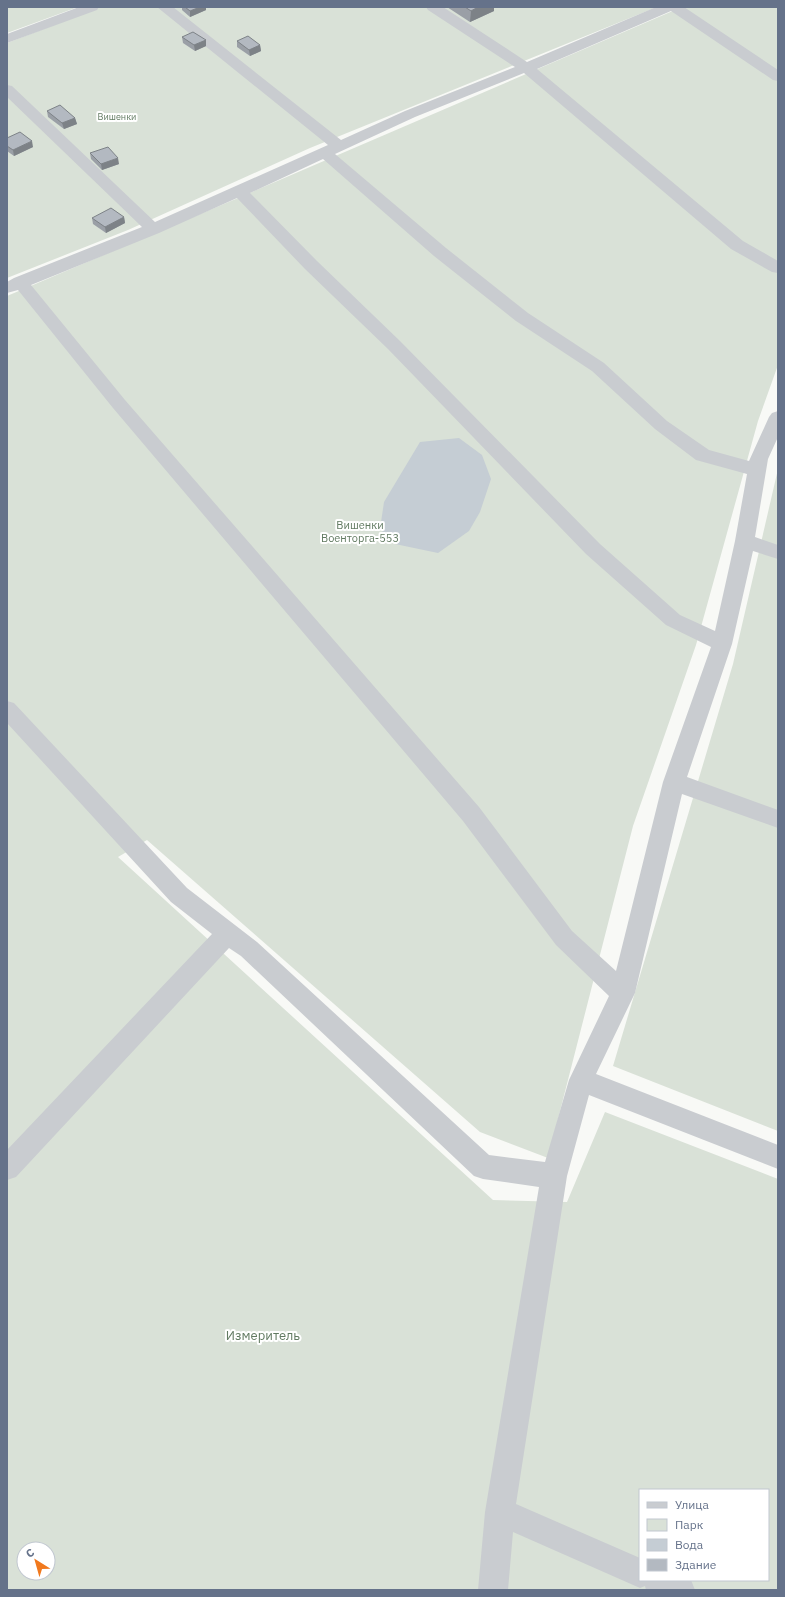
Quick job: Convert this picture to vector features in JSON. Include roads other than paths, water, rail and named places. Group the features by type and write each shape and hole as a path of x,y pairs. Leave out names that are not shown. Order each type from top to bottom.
{"lane":[{"path":"7,39 92,7"},
{"path":"164,7 332,149 440,252 522,316 598,367 667,429 703,455 757,470"},
{"path":"433,7 527,68 737,245 778,268"},
{"path":"623,993 564,938 471,814 124,410 13,285 153,229 240,192 410,114 527,68 668,7"},
{"path":"675,7 778,77"},
{"path":"7,89 153,229"},
{"path":"240,192 311,265 400,350 593,549 673,620 722,644"},
{"path":"493,1590 500,1512 554,1176 582,1080 623,993 674,782 722,644 745,542 759,459 778,416"},
{"path":"745,542 778,552"},
{"path":"7,709 179,895 249,949 483,1167 554,1176"},
{"path":"674,782 778,819"},
{"path":"7,1168 228,933"},
{"path":"582,1080 778,1157"},
{"path":"500,1512 639,1572"},
{"path":"659,1581 680,1590"}],"water":[{"path":"459,438 482,455 491,479 480,512 469,531 438,553 395,544 380,529 384,502 420,442"}],"park label":[{"name":"Вишенки","path":"117,117"},
{"name":"Вишенки Военторга-553","path":"360,531"},
{"name":"Измеритель","path":"263,1335"}]}
